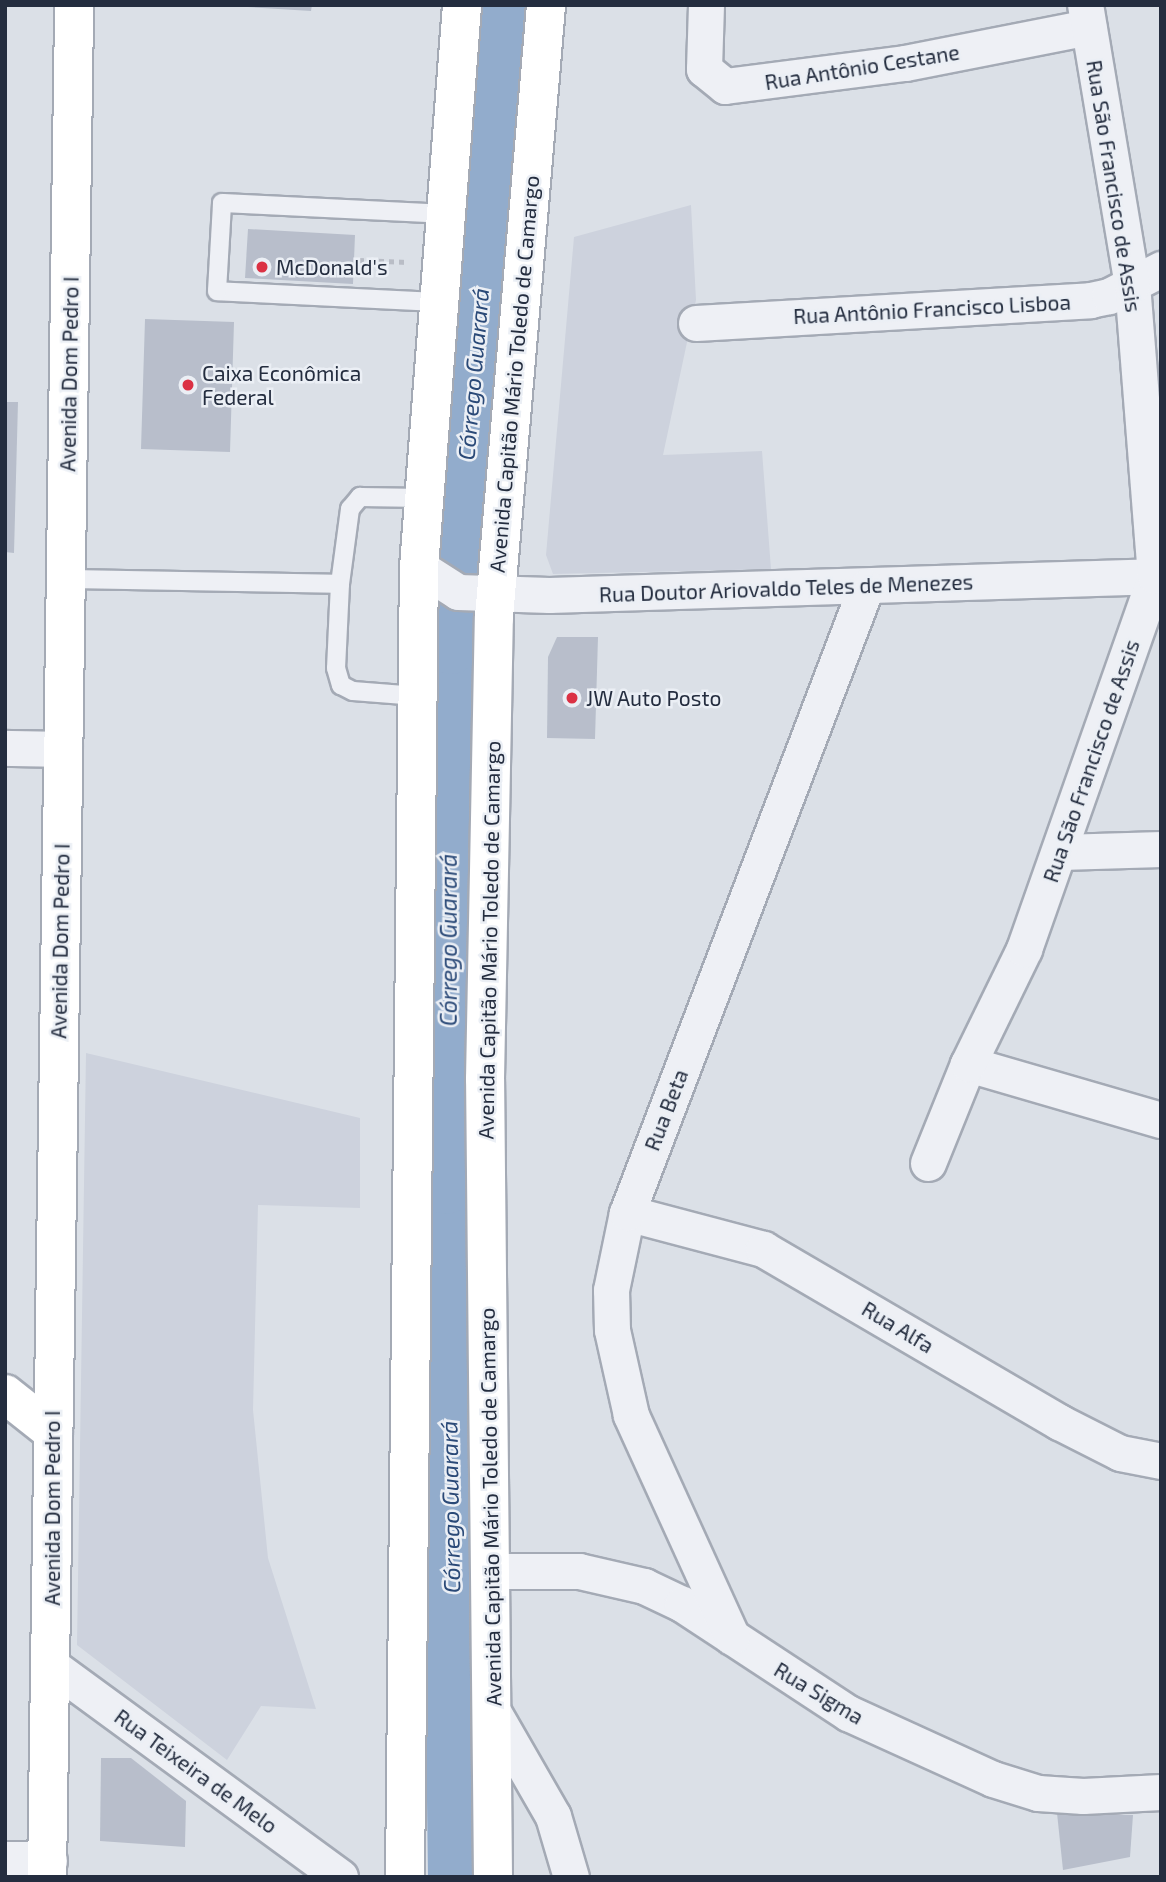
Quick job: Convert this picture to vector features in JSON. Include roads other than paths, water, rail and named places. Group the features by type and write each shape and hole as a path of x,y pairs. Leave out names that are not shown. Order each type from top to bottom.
{"main road":[{"name":"Avenida Dom Pedro I","path":"48,1869 74,5"},
{"path":"405,1877 417,696 430,574 424,498 462,5"},
{"name":"Avenida Capitão Mário Toledo de Camargo","path":"493,1877 485,1079 490,594 546,5"},
{"path":"5,1394 52,1432"}],"street":[{"name":"Rua Antônio Cestane","path":"706,5 704,69 726,86 905,63 1087,16"},
{"name":"Rua São Francisco de Assis","path":"928,1164 968,1064 1024,949 1158,576 1147,277 1087,16"},
{"name":"Rua Antônio Francisco Lisboa","path":"696,323 1090,300 1147,277"},
{"name":"Rua Doutor Ariovaldo Teles de Menezes","path":"430,574 457,592 490,594 866,587 1158,576"},
{"name":"Rua Beta","path":"732,1637 692,1557 631,1415 620,1370 611,1290 626,1213 866,587"},
{"path":"5,748 64,749"},
{"path":"1060,852 1161,849"},
{"path":"968,1064 1161,1119"},
{"name":"Rua Alfa","path":"626,1213 763,1249 1059,1423 1120,1453 1161,1461"},
{"name":"Rua Sigma","path":"492,1571 579,1571 615,1576 682,1604 848,1713 993,1779 1038,1793 1083,1796 1159,1794"},
{"name":"Rua Teixeira de Melo","path":"52,1666 340,1877"},
{"path":"492,1710 553,1816 571,1877"},
{"path":"5,1861 48,1869"}],"lane":[{"path":"438,302 218,291 222,203 444,214"},
{"path":"417,696 353,691 341,685 336,668 340,584 350,509 360,497 424,498"},
{"path":"66,579 340,584"}],"waterway":[{"name":"Córrego Guarará","path":"455,1877 446,1187 451,647 502,5"}],"place":[{"name":"McDonald's","path":"262,267"},
{"name":"Caixa Econômica Federal","path":"188,385"},
{"name":"JW Auto Posto","path":"572,698"}]}
